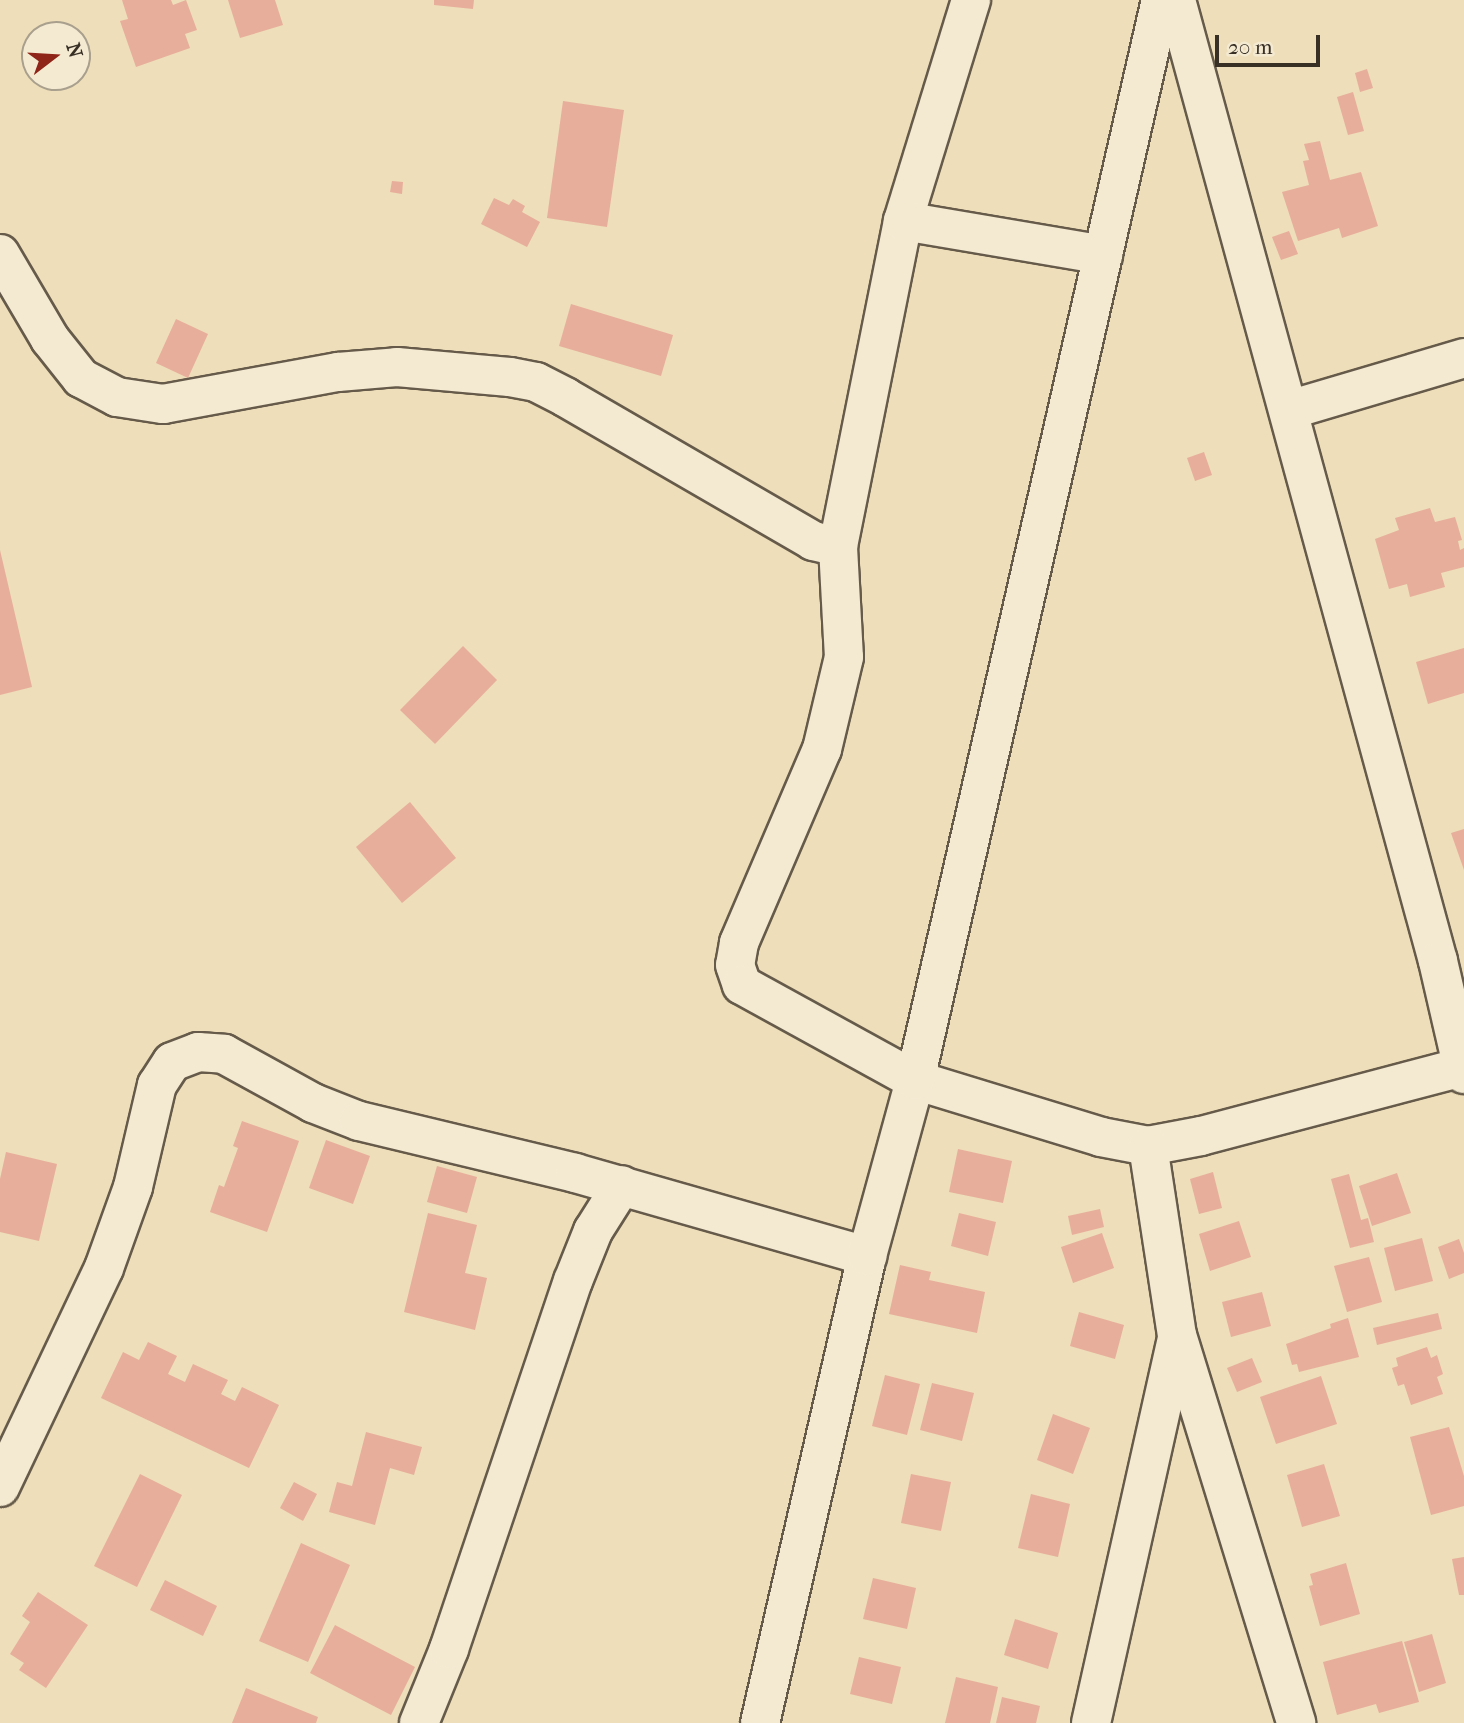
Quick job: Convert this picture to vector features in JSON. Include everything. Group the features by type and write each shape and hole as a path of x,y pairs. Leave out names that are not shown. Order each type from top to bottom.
{"street":[{"path":"971,0 903,221 838,547 844,657 822,749 739,943 735,965 742,985 915,1080 1101,1137 1148,1146 1201,1136 1463,1070 1451,957 1289,410 1176,0"},
{"path":"760,1723 867,1256 915,1080 1161,0"},
{"path":"903,221 1103,255"},
{"path":"0,254 50,339 81,378 117,397 163,404 338,372 397,367 510,377 536,382 813,541 838,547"},
{"path":"1289,410 1464,358"},
{"path":"0,1487 104,1268 133,1187 157,1085 172,1062 198,1052 224,1054 313,1103 359,1121 622,1185 867,1256"},
{"path":"1148,1146 1177,1335 1297,1723"},
{"path":"419,1723 449,1649 573,1281 593,1231 622,1185"},
{"path":"1091,1723 1177,1335"}],"building":[{"path":"122,0 171,0 173,5 186,0 197,30 185,34 190,48 136,67 120,21 128,19"},
{"path":"228,0 275,0 283,25 240,38"},
{"path":"434,0 474,0 473,9 434,5"},
{"path":"1367,69 1373,88 1360,92 1355,73"},
{"path":"1353,92 1364,131 1348,135 1337,97"},
{"path":"563,101 624,110 607,227 547,218"},
{"path":"1320,141 1330,180 1361,172 1378,226 1342,238 1339,228 1298,241 1282,192 1309,185 1303,161 1309,160 1304,144"},
{"path":"392,181 403,182 402,194 390,192"},
{"path":"494,198 509,205 513,199 525,206 522,212 540,222 527,247 481,224"},
{"path":"1289,231 1298,254 1281,260 1272,237"},
{"path":"571,304 673,335 661,376 559,346"},
{"path":"176,319 208,334 188,378 156,363"},
{"path":"1204,452 1212,475 1195,481 1187,458"},
{"path":"1430,508 1435,522 1455,517 1462,540 1458,541 1460,550 1464,548 1464,567 1441,573 1445,587 1410,597 1407,584 1389,589 1375,539 1399,530 1395,518"},
{"path":"0,550 32,687 0,695"},
{"path":"463,646 497,680 435,744 400,710"},
{"path":"1464,648 1464,693 1428,704 1416,662"},
{"path":"410,802 456,858 402,903 356,847"},
{"path":"1464,829 1464,870 1451,833"},
{"path":"242,1121 299,1141 267,1232 210,1212 219,1185 224,1187 238,1148 233,1146"},
{"path":"326,1140 370,1156 353,1204 309,1188"},
{"path":"958,1149 1012,1161 1003,1203 949,1192"},
{"path":"6,1152 57,1164 39,1241 0,1232 0,1179"},
{"path":"437,1166 477,1177 467,1213 427,1202"},
{"path":"1213,1172 1222,1208 1199,1214 1190,1179"},
{"path":"1397,1173 1411,1213 1372,1226 1359,1186"},
{"path":"1349,1174 1361,1220 1368,1218 1374,1242 1350,1248 1331,1179"},
{"path":"1100,1209 1104,1227 1072,1235 1068,1216"},
{"path":"428,1213 477,1225 465,1273 487,1278 475,1330 404,1312"},
{"path":"959,1213 996,1222 988,1256 951,1246"},
{"path":"1239,1221 1251,1257 1210,1271 1199,1234"},
{"path":"1102,1233 1114,1268 1073,1283 1061,1247"},
{"path":"1422,1238 1433,1281 1395,1291 1384,1248"},
{"path":"1459,1239 1464,1253 1464,1273 1449,1279 1438,1247"},
{"path":"1369,1257 1382,1302 1347,1312 1334,1266"},
{"path":"900,1265 931,1272 929,1280 985,1292 977,1333 889,1314"},
{"path":"1262,1292 1271,1326 1231,1337 1222,1302"},
{"path":"1079,1312 1124,1325 1115,1359 1070,1346"},
{"path":"1438,1313 1442,1329 1377,1345 1373,1328"},
{"path":"1348,1318 1359,1357 1299,1372 1297,1364 1292,1365 1286,1344 1331,1328 1330,1324"},
{"path":"148,1342 177,1356 168,1374 185,1382 193,1364 228,1380 221,1394 235,1401 242,1387 279,1405 249,1468 101,1398 123,1352 139,1360"},
{"path":"1427,1347 1431,1358 1437,1355 1443,1374 1437,1377 1443,1394 1411,1405 1404,1384 1398,1386 1392,1368 1398,1366 1396,1358"},
{"path":"1252,1358 1262,1382 1237,1392 1227,1368"},
{"path":"885,1375 920,1384 907,1435 872,1426"},
{"path":"1321,1376 1337,1424 1276,1444 1260,1397"},
{"path":"932,1383 974,1393 962,1441 920,1430"},
{"path":"1053,1414 1090,1428 1073,1474 1037,1460"},
{"path":"1449,1427 1464,1476 1464,1506 1431,1515 1410,1437"},
{"path":"366,1432 422,1447 414,1475 390,1468 375,1525 329,1512 337,1482 352,1486"},
{"path":"1324,1464 1340,1516 1302,1527 1287,1475"},
{"path":"140,1474 182,1495 137,1587 94,1566"},
{"path":"911,1474 951,1482 941,1531 901,1523"},
{"path":"294,1482 317,1494 303,1521 280,1508"},
{"path":"1031,1494 1070,1504 1058,1557 1018,1548"},
{"path":"301,1543 350,1565 308,1662 259,1641"},
{"path":"1464,1557 1464,1595 1459,1595 1452,1559"},
{"path":"1346,1563 1360,1614 1320,1626 1309,1586 1313,1585 1310,1574"},
{"path":"873,1578 916,1588 907,1629 863,1619"},
{"path":"165,1580 217,1606 203,1636 150,1610"},
{"path":"38,1592 88,1625 46,1688 19,1670 24,1663 10,1654 30,1622 22,1616"},
{"path":"1015,1619 1058,1633 1048,1669 1004,1655"},
{"path":"335,1625 415,1667 391,1715 310,1673"},
{"path":"1432,1634 1446,1683 1419,1692 1404,1642"},
{"path":"1402,1641 1419,1702 1379,1713 1376,1704 1337,1715 1323,1662"},
{"path":"859,1657 901,1667 892,1704 850,1694"},
{"path":"956,1677 998,1687 990,1723 945,1723"},
{"path":"246,1688 318,1717 316,1723 232,1723"},
{"path":"1002,1697 1040,1706 1036,1723 996,1723"}]}
